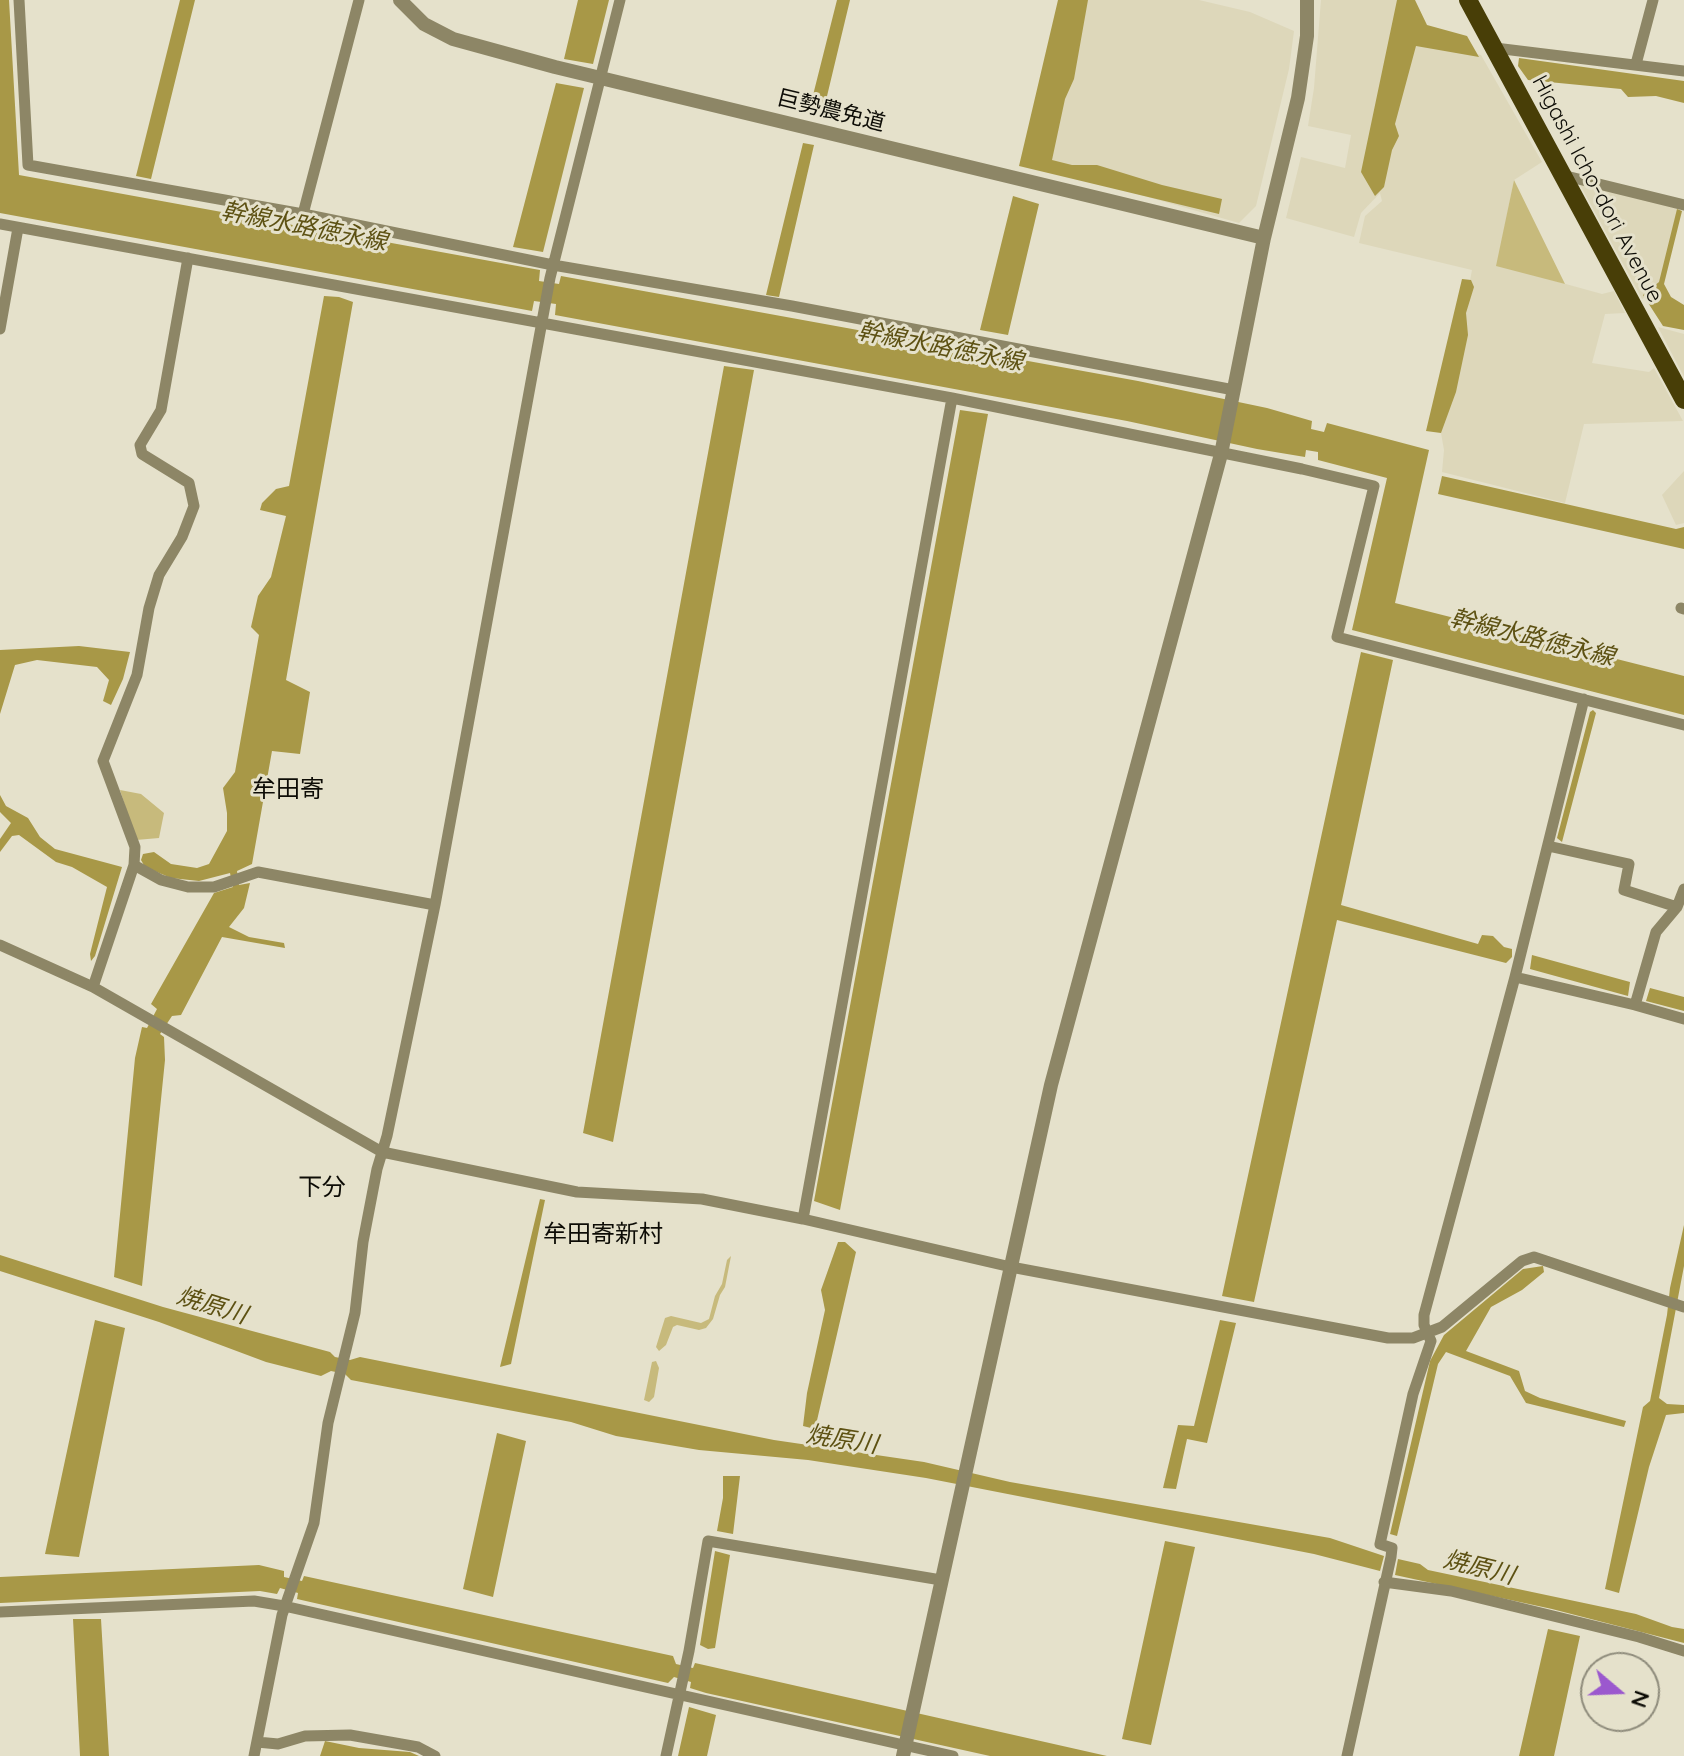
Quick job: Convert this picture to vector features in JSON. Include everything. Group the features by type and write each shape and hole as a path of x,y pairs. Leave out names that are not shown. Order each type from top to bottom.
{"main road":[{"name":"Higashi Icho-dori Avenue","path":"1468,0 1684,400"}],"street":[{"path":"19,0 28,165 1234,390"},
{"path":"303,214 359,0"},
{"name":"巨勢農免道","path":"400,0 424,24 453,39 600,78 1264,238"},
{"path":"254,1756 284,1606 314,1523 328,1423 355,1313 363,1242 435,905 550,278 620,0"},
{"path":"905,1750 1051,1085 1221,454 1264,238 1298,98 1307,36 1307,0"},
{"path":"1636,64 1653,0"},
{"path":"1495,48 1684,71"},
{"path":"1562,175 1684,205"},
{"path":"0,224 952,398 1374,486 1337,637 1684,725"},
{"path":"0,329 18,228"},
{"path":"93,987 134,865 135,847 103,761 137,675 149,608 159,575 182,537 194,506 189,483 142,454 140,445 161,410 188,258"},
{"path":"803,1219 952,398"},
{"path":"1347,1756 1391,1557 1392,1548 1380,1544 1413,1394 1431,1341 1424,1325 1424,1315 1515,977 1584,699"},
{"path":"1548,846 1629,864 1624,890 1677,907"},
{"path":"134,865 161,880 188,887 214,887 258,872 435,905"},
{"path":"1635,1005 1656,932 1677,907 1684,889"},
{"path":"0,947 93,987 382,1152 577,1192 702,1199 1011,1267 1388,1338 1413,1338 1442,1327 1522,1261 1534,1257 1682,1307"},
{"path":"1515,977 1684,1019"},
{"path":"666,1756 708,1541 941,1580"},
{"path":"1385,1579 1451,1591 1684,1651"},
{"path":"0,1612 254,1601 680,1689 905,1750 953,1756"},
{"path":"257,1742 278,1744 305,1736 350,1735 418,1747 435,1756"}],"shaded area":[{"path":"1082,0 1199,0 1250,12 1294,31 1289,69 1256,206 1239,223 1049,169"},
{"path":"1321,0 1402,0 1412,41 1481,55 1542,162 1514,180 1497,265 1602,294 1614,291 1625,313 1605,314 1592,363 1649,372 1654,368 1683,421 1584,424 1565,503 1442,472 1444,450 1441,433 1472,270 1359,243 1365,216 1382,201 1380,193 1361,213 1354,237 1286,218 1301,157 1345,168 1351,135 1308,126"},
{"path":"1514,180 1565,284 1496,266"},
{"path":"1579,183 1681,207 1659,290 1642,299"},
{"path":"1658,327 1684,334 1684,377"},
{"path":"1684,471 1684,523 1676,525 1662,495"},
{"path":"120,790 141,794 164,813 159,838 136,840"},
{"path":"731,1256 725,1287 713,1319 706,1328 699,1330 677,1325 673,1327 666,1345 659,1351 656,1347 665,1318 671,1316 701,1323 709,1319 727,1260"},
{"path":"656,1361 659,1368 654,1397 649,1402 644,1400 652,1362"}],"water":[{"name":"幹線水路徳永線","path":"0,0 9,0 19,175 540,270 539,281 559,284 561,276 1138,381 1267,408 1312,421 1311,429 1324,432 1327,423 1429,450 1395,603 1684,676 1684,715 1352,630 1387,478 1318,460 1318,452 1306,450 1305,457 1257,449 1127,421 555,315 556,304 534,301 532,311 0,213"},
{"path":"180,0 195,0 151,179 136,176"},
{"path":"578,0 609,0 593,64 564,59"},
{"path":"837,0 850,0 822,117 808,115"},
{"path":"1058,0 1088,0 1074,79 1065,99 1052,160 1072,165 1097,165 1222,199 1219,214 1019,166"},
{"path":"1397,0 1415,0 1427,25 1467,36 1479,57 1416,46 1395,124 1399,136 1392,150 1384,187 1375,196 1361,172"},
{"path":"1519,58 1684,81 1684,103 1656,96 1628,97 1621,89 1528,80 1518,66"},
{"path":"556,83 584,88 543,252 513,247"},
{"path":"803,143 814,145 779,297 766,295"},
{"path":"1013,196 1039,204 1008,335 980,330"},
{"path":"1677,209 1682,211 1664,284 1671,297 1684,305 1684,330 1663,326 1643,295 1659,282"},
{"path":"1462,279 1471,280 1474,287 1466,313 1468,335 1456,392 1441,433 1426,431"},
{"path":"324,296 353,302 286,680 310,692 300,754 272,751 252,864 237,871 239,885 250,883 244,908 229,927 249,937 284,943 285,948 222,937 181,1015 172,1016 160,1034 164,1037 165,1060 142,1286 114,1277 135,1058 142,1027 147,1028 157,1009 151,1004 214,893 233,887 230,873 199,881 171,878 145,867 141,860 143,854 154,852 171,864 197,868 209,864 227,831 223,788 235,772 259,635 251,627 258,596 271,577 286,516 260,510 262,503 276,489 289,486"},
{"path":"724,366 754,370 613,1142 583,1133"},
{"path":"960,410 988,414 840,1210 814,1201"},
{"path":"1442,476 1676,529 1684,527 1684,549 1438,494"},
{"path":"79,646 130,652 123,679 111,705 103,701 109,680 97,667 37,660 15,665 0,714 0,650"},
{"path":"1361,652 1393,660 1341,905 1478,944 1482,935 1493,936 1504,947 1512,949 1512,957 1506,963 1337,920 1254,1302 1222,1296"},
{"path":"1593,710 1596,713 1562,842 1557,838"},
{"path":"0,795 6,806 28,818 40,837 55,849 122,867 91,961 90,954 107,887 72,867 56,862 19,835 12,836 0,852 0,839 11,823 0,812"},
{"path":"1532,955 1630,982 1628,996 1530,969"},
{"path":"1650,988 1684,997 1684,1011 1646,1001"},
{"path":"540,1199 545,1200 511,1364 500,1367"},
{"path":"1684,1225 1684,1266 1659,1398 1667,1404 1684,1405 1684,1413 1666,1415 1649,1467 1619,1593 1605,1589 1643,1407 1650,1401"},
{"path":"838,1242 845,1242 856,1252 815,1429 803,1426 807,1393 825,1310 821,1290"},
{"path":"0,1255 163,1307 330,1352 335,1357 350,1360 360,1357 774,1440 924,1462 1010,1482 1330,1538 1384,1556 1380,1571 1314,1554 926,1478 808,1460 699,1450 616,1436 571,1422 351,1380 345,1374 331,1371 321,1376 266,1362 159,1322 0,1271"},
{"path":"1543,1266 1544,1272 1522,1290 1491,1307 1466,1351 1519,1371 1525,1391 1540,1398 1626,1421 1624,1427 1526,1403 1510,1376 1446,1352 1438,1364 1397,1536 1390,1534 1430,1361 1444,1335 1523,1269"},
{"path":"95,1320 125,1328 79,1557 45,1554"},
{"path":"1220,1320 1236,1323 1207,1443 1187,1439 1176,1489 1163,1488 1178,1425 1194,1426"},
{"path":"497,1433 526,1441 493,1597 463,1589"},
{"path":"723,1476 740,1476 733,1534 717,1531"},
{"path":"1165,1541 1195,1547 1151,1745 1122,1739"},
{"path":"715,1551 730,1555 715,1648 708,1649 700,1645"},
{"path":"1398,1559 1420,1564 1428,1570 1636,1614 1684,1629 1684,1643 1552,1609 1395,1575"},
{"path":"259,1565 284,1571 284,1577 302,1581 304,1576 673,1656 676,1664 693,1668 695,1663 1107,1756 990,1756 706,1693 690,1688 691,1682 674,1677 668,1683 297,1599 298,1593 280,1588 277,1594 260,1591 0,1603 0,1577"},
{"path":"73,1619 101,1619 109,1756 80,1756"},
{"path":"1548,1629 1580,1636 1554,1756 1519,1756"},
{"path":"689,1707 716,1715 707,1756 678,1756"},
{"path":"325,1741 359,1748 410,1752 419,1756 320,1756"}],"district":[{"name":"牟田寄","path":"288,790"},
{"name":"下分","path":"322,1188"},
{"name":"牟田寄新村","path":"603,1235"}],"water label":[{"name":"焼原川","path":"212,1306"},
{"name":"焼原川","path":"842,1440"},
{"name":"焼原川","path":"1479,1568"}]}
